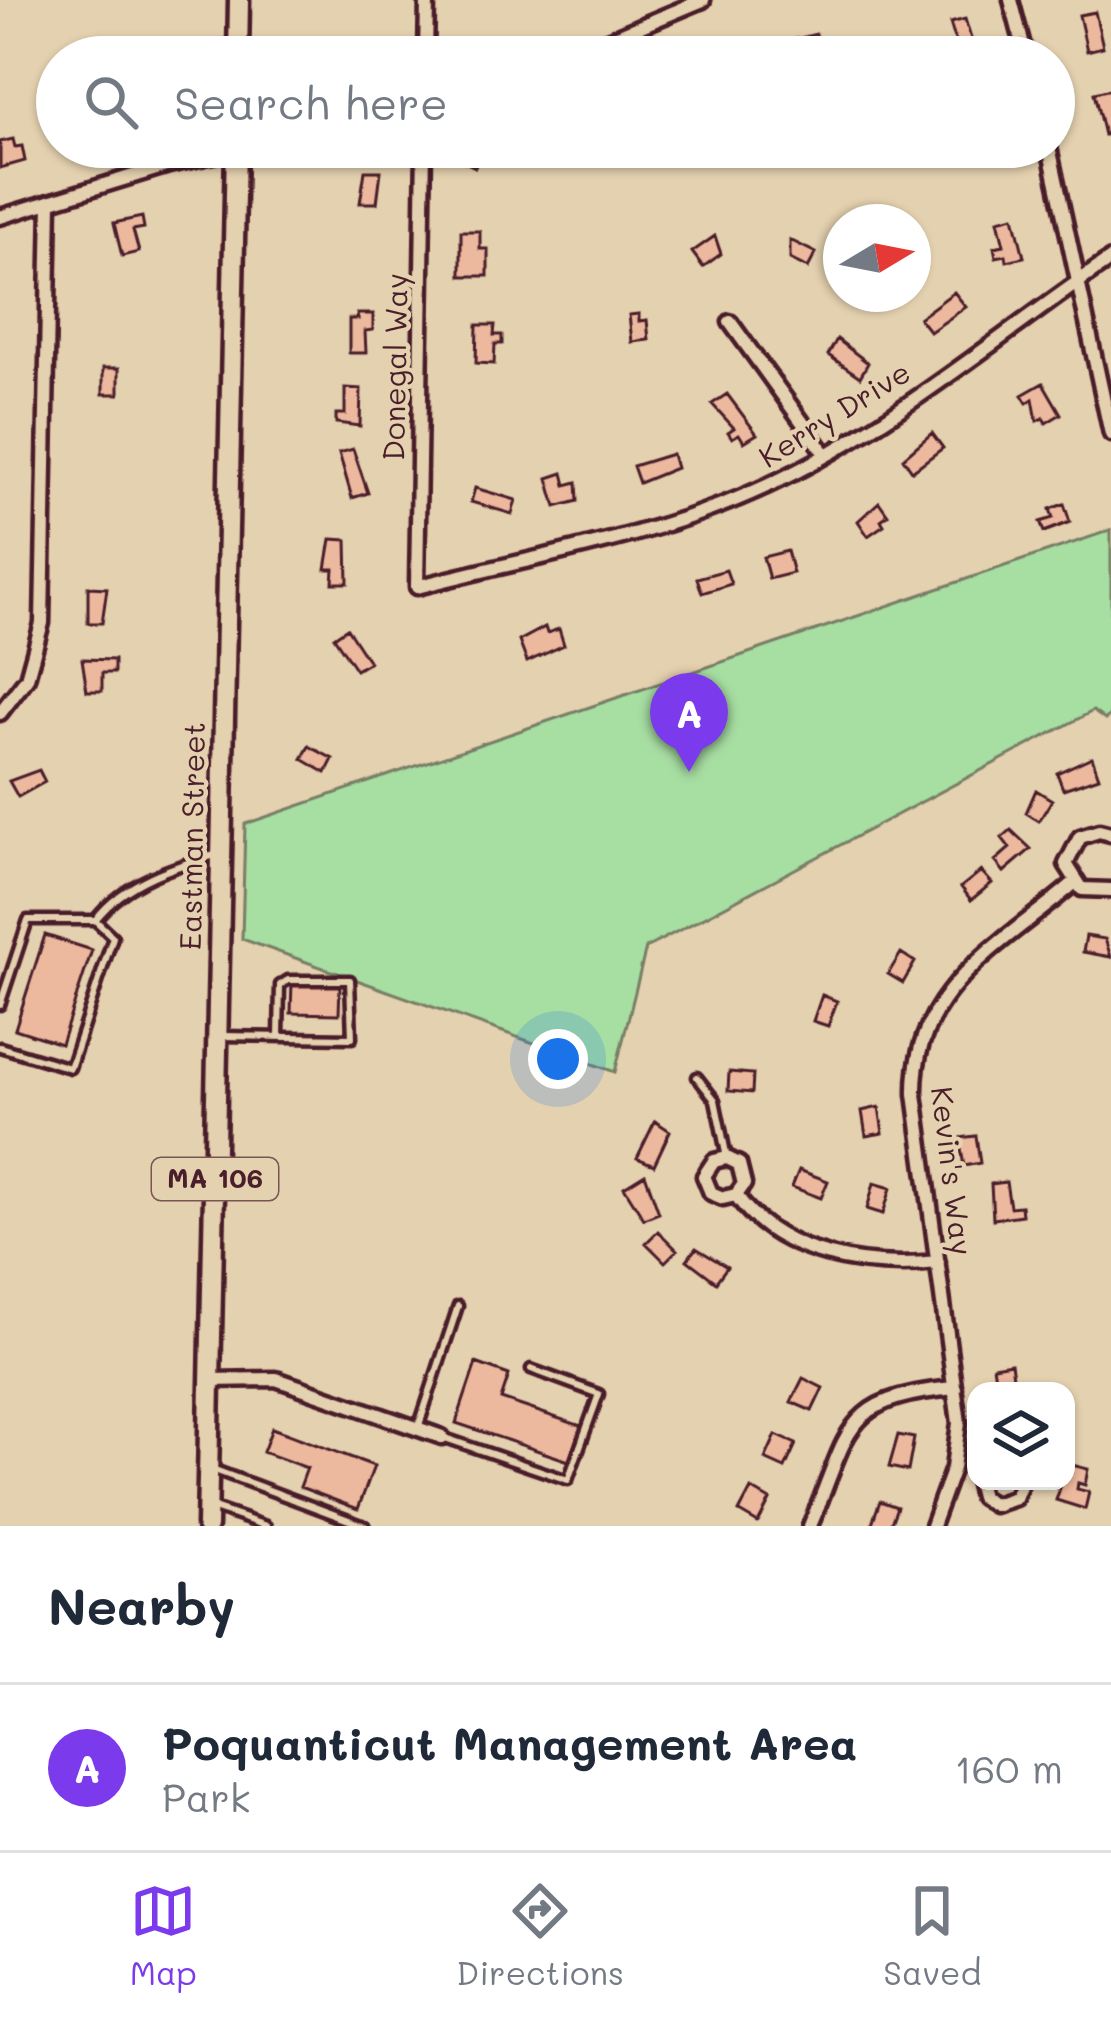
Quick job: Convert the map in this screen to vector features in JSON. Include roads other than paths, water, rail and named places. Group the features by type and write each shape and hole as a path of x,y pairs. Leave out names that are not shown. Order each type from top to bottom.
{"main road":[{"path":"238,36 239,0"},
{"name":"Eastman Street","path":"207,1516 240,168"}],"street":[{"path":"426,36 427,0"},
{"path":"617,36 703,0"},
{"path":"1011,0 1021,36"},
{"path":"0,217 170,168"},
{"name":"Donegal Way","path":"417,587 424,168"},
{"path":"1054,168 1111,434"},
{"path":"0,713 27,678 42,623 50,202"},
{"name":"Kerry Drive","path":"417,587 713,509 826,454 1111,259"},
{"path":"730,322 826,454"},
{"path":"1111,835 1089,832 1072,844 1066,864 1074,883 1092,893 1111,890"},
{"name":"Kevin's Way","path":"932,1526 953,1468 959,1423 915,1094 924,1029 964,972 1074,883"},
{"path":"727,1158 743,1170 744,1184 736,1195 716,1197 704,1183 709,1165 727,1158"},
{"path":"736,1195 767,1227 840,1258 873,1266 938,1262"},
{"path":"210,1380 276,1379 442,1437"},
{"path":"810,1526 865,1410 892,1396 956,1388"},
{"path":"953,1468 967,1473"},
{"path":"979,1490 981,1497 994,1505 1016,1498 1019,1490"}],"lane":[{"path":"95,920 114,897 181,864 223,854"},
{"path":"0,1005 28,920 95,920 113,937 70,1068 0,1047"},
{"path":"218,1036 279,1037 352,1038 350,980 288,980 280,986 279,1037"},
{"path":"697,1077 715,1100 727,1158"},
{"path":"418,1428 458,1306"},
{"path":"442,1437 568,1480 599,1394 531,1369"},
{"path":"208,1468 365,1526"},
{"path":"207,1516 266,1526"}],"place":[{"name":"Poquanticut Management Area","path":"689,772"}]}
